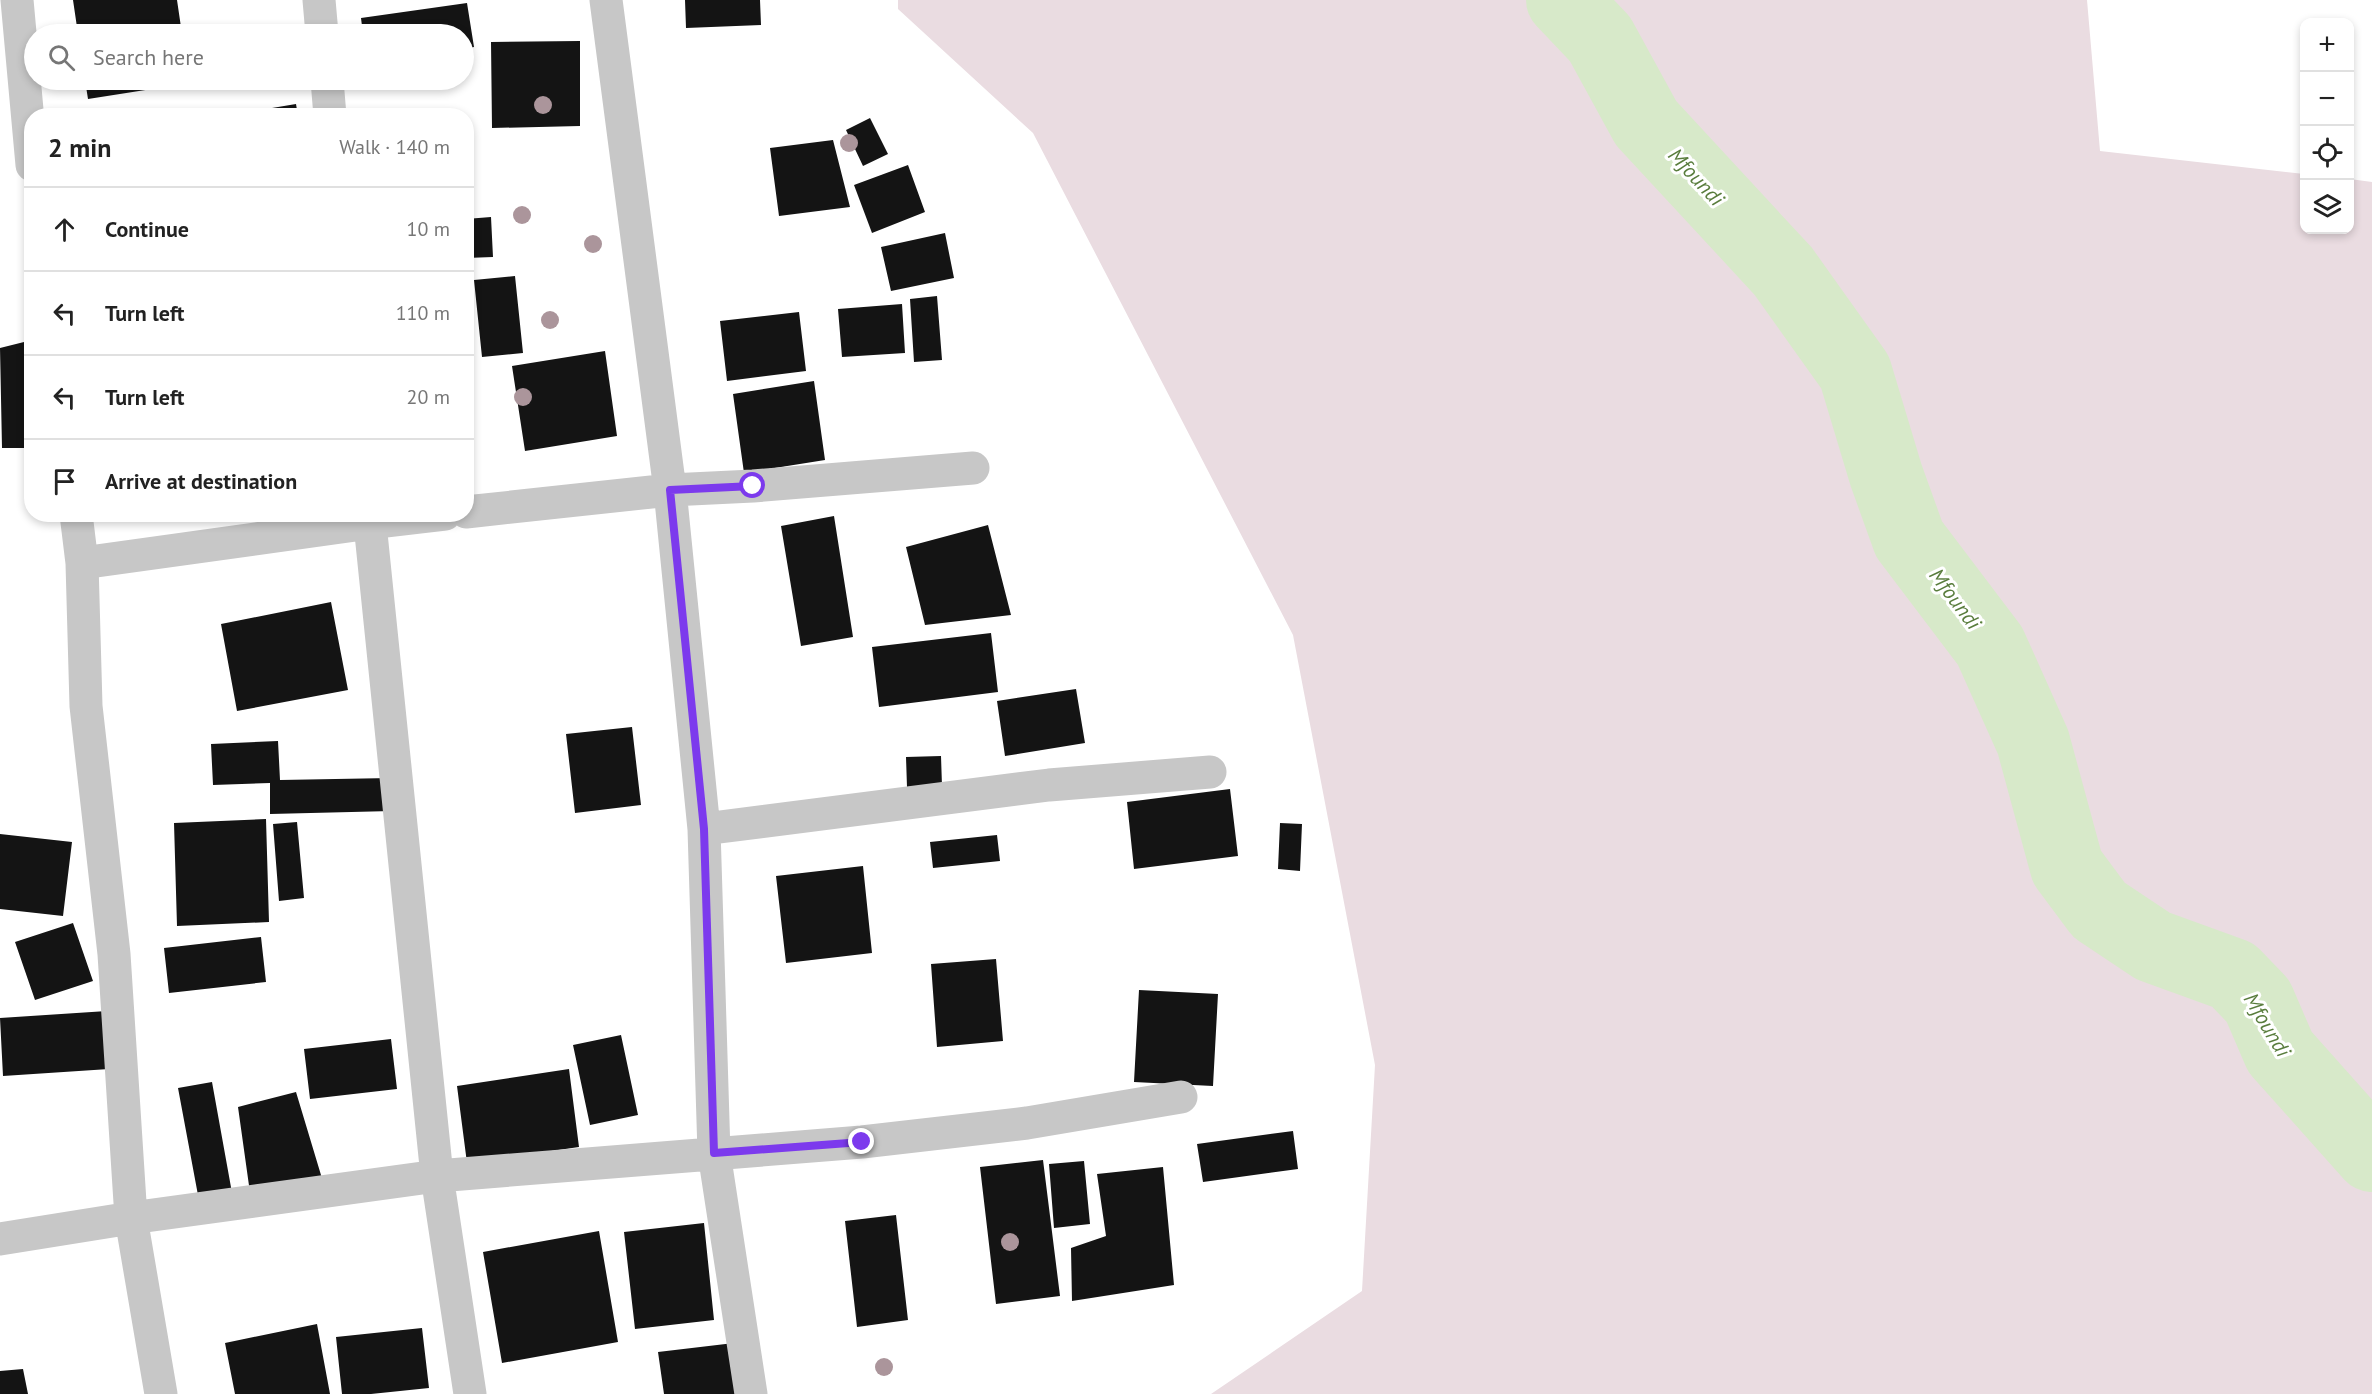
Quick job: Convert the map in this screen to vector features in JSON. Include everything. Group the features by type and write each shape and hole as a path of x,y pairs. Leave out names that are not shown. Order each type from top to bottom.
{"street":[{"path":"17,0 24,77"},
{"path":"319,0 321,24"},
{"path":"606,0 670,490 704,829 714,1153 751,1394"},
{"path":"25,90 27,108"},
{"path":"328,90 329,108"},
{"path":"474,511 670,490 753,486 973,468"},
{"path":"77,522 82,563 86,706 114,954 131,1218 161,1394"},
{"path":"82,563 350,522"},
{"path":"370,522 437,1176 470,1394"},
{"path":"704,829 1049,785 1210,772"},
{"path":"0,1239 131,1218 437,1176 862,1142 1027,1123 1181,1097"}],"shaded area":[{"path":"898,0 2087,0 2100,151 2300,174 2300,234 2354,234 2354,180 2372,182 2372,1132 2364,1145 2372,1155 2372,1394 1211,1394 1362,1291 1375,1065 1293,635 1033,133 898,9"}],"building":[{"path":"73,0 177,0 181,24 77,24"},
{"path":"685,0 760,0 761,25 686,28"},
{"path":"467,3 470,24 362,24 361,18"},
{"path":"580,41 580,126 492,128 491,42"},
{"path":"87,90 145,90 88,99"},
{"path":"296,104 297,108 272,108"},
{"path":"870,118 888,154 863,166 846,130"},
{"path":"833,140 850,207 779,216 770,148"},
{"path":"908,165 925,212 872,233 854,185"},
{"path":"491,217 493,257 474,258 474,218"},
{"path":"945,233 954,278 891,291 881,247"},
{"path":"515,276 523,353 482,357 474,280"},
{"path":"937,296 942,360 914,362 910,299"},
{"path":"902,304 905,353 842,357 838,309"},
{"path":"799,312 806,371 727,381 720,321"},
{"path":"24,342 24,448 2,448 0,348"},
{"path":"605,351 617,436 525,451 512,366"},
{"path":"814,381 825,460 744,473 733,394"},
{"path":"834,516 853,637 801,646 781,526"},
{"path":"988,525 1011,615 925,625 906,547"},
{"path":"331,602 348,690 237,711 221,624"},
{"path":"991,633 998,692 879,707 872,647"},
{"path":"1076,689 1085,743 1005,756 997,701"},
{"path":"632,727 641,805 575,813 566,734"},
{"path":"278,741 280,780 391,778 392,811 270,814 270,783 213,785 211,744"},
{"path":"941,756 942,786 907,787 906,757"},
{"path":"1230,789 1238,856 1134,869 1127,802"},
{"path":"266,819 269,922 177,926 174,823"},
{"path":"297,822 304,898 279,901 273,824"},
{"path":"1280,823 1302,824 1300,871 1278,869"},
{"path":"0,834 72,842 63,916 0,909"},
{"path":"997,835 1000,861 933,868 930,842"},
{"path":"863,866 872,953 786,963 776,876"},
{"path":"73,923 93,981 35,1000 15,942"},
{"path":"261,937 266,982 169,993 164,948"},
{"path":"996,959 1003,1041 937,1047 931,964"},
{"path":"1139,990 1218,994 1213,1086 1134,1082"},
{"path":"107,1011 109,1069 3,1076 0,1018"},
{"path":"621,1035 638,1115 590,1125 573,1045"},
{"path":"391,1039 397,1089 310,1099 304,1049"},
{"path":"569,1069 579,1147 467,1163 457,1086"},
{"path":"212,1082 236,1215 203,1222 178,1088"},
{"path":"296,1092 327,1195 252,1207 238,1107"},
{"path":"1293,1131 1298,1169 1203,1182 1197,1144"},
{"path":"1043,1160 1060,1296 996,1304 980,1167"},
{"path":"1084,1161 1090,1224 1054,1228 1049,1164"},
{"path":"1163,1167 1174,1285 1072,1301 1071,1248 1106,1236 1097,1174"},
{"path":"896,1215 908,1320 857,1327 845,1221"},
{"path":"704,1223 714,1320 635,1329 624,1232"},
{"path":"599,1231 618,1342 502,1363 483,1252"},
{"path":"317,1324 330,1394 235,1394 225,1343"},
{"path":"422,1328 429,1388 371,1394 342,1394 336,1337"},
{"path":"734,1343 740,1394 664,1394 658,1352"},
{"path":"23,1369 28,1394 0,1394 0,1371"}],"waterway":[{"name":"Mfoundi","path":"1563,0 1600,39 1646,123 1783,271 1855,372 1886,475 1909,539 1990,646 2033,742 2067,867 2099,910 2153,946 2233,975 2258,1001 2280,1052 2372,1155"}],"route":[{"path":"753,486 670,490 704,829 714,1153 862,1142"}]}
